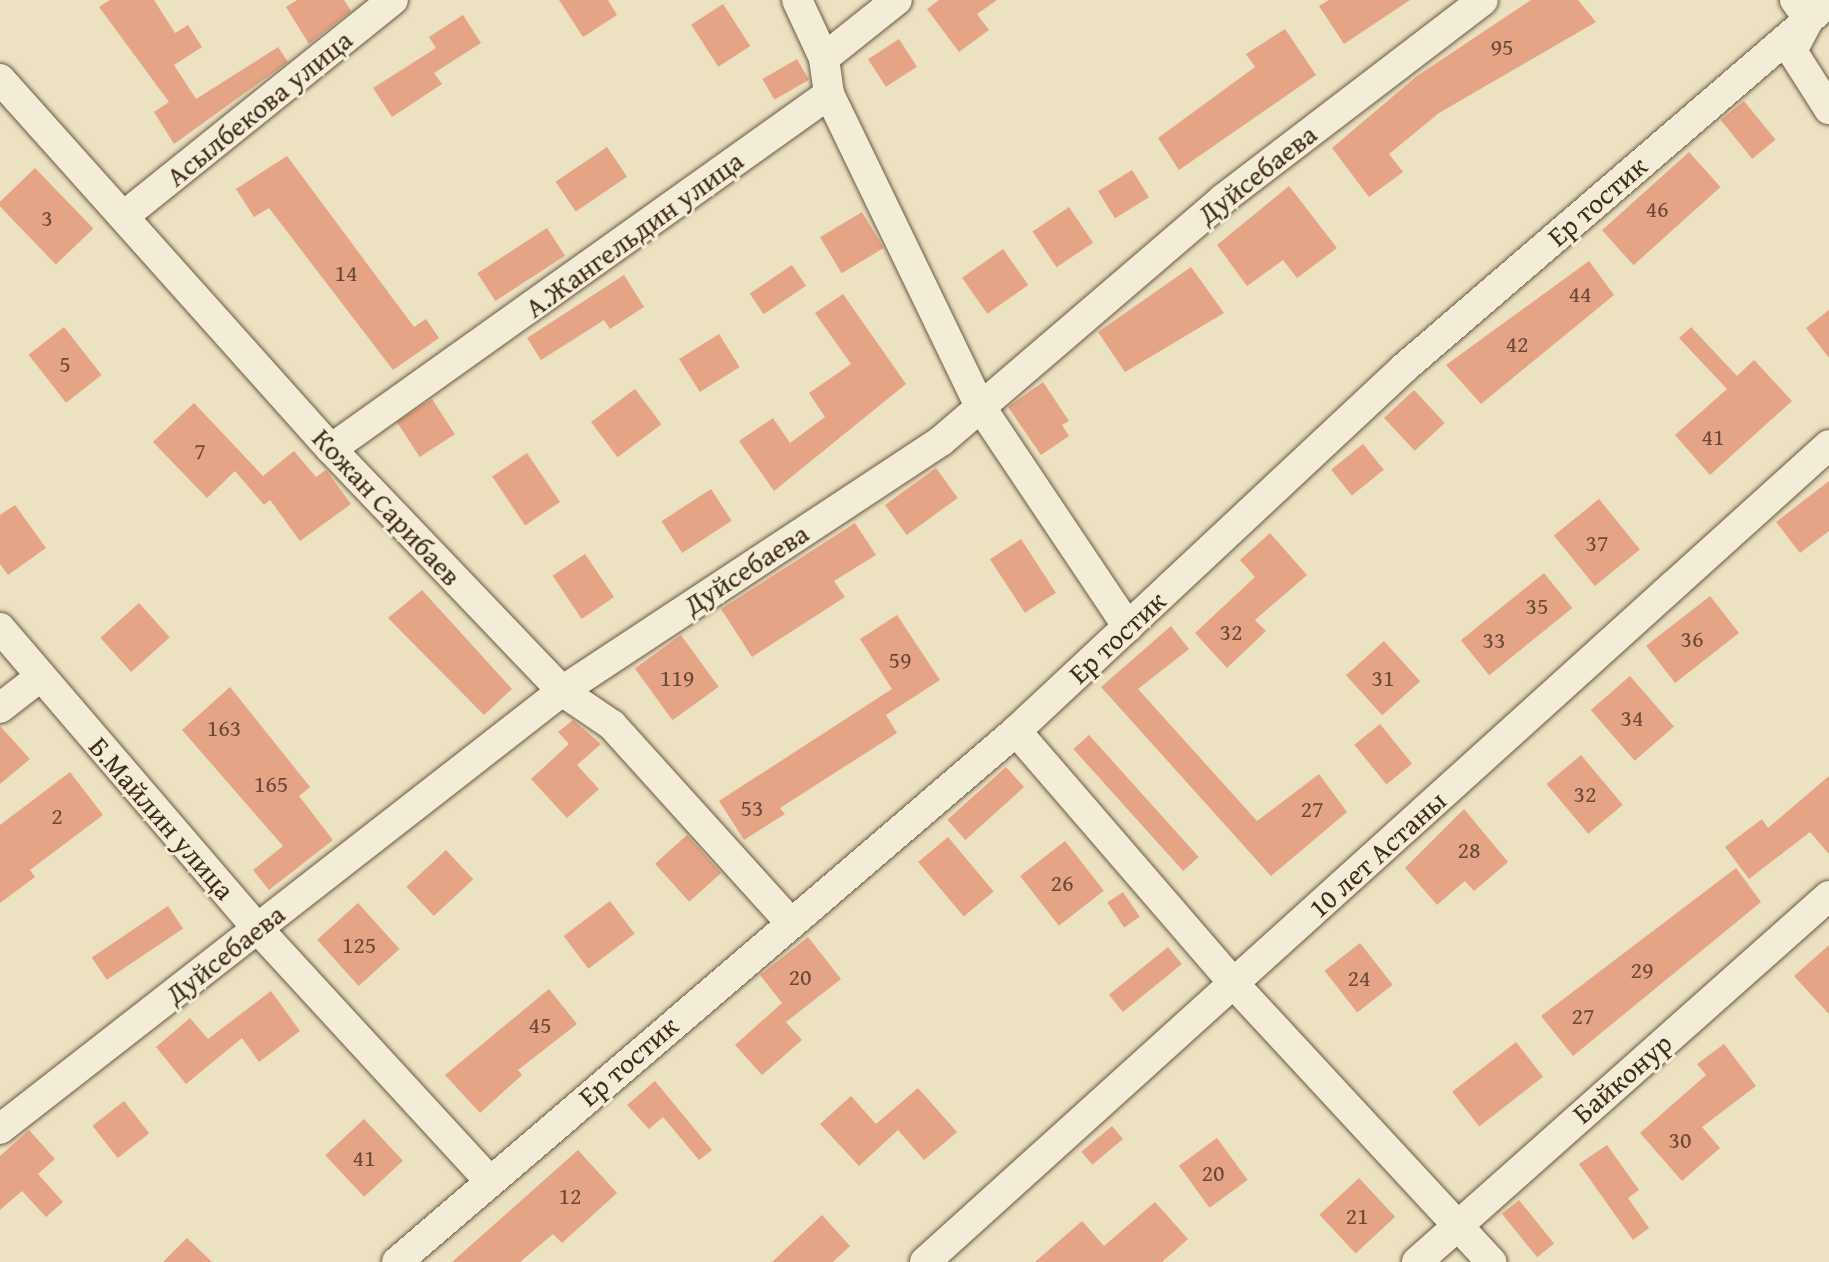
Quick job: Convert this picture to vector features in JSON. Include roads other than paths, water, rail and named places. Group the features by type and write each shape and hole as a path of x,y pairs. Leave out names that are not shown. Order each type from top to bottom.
{"street":[{"name":"Асылбекова улица","path":"124,216 393,0"},
{"path":"797,0 824,58 829,94 980,406 1128,627"},
{"path":"824,58 897,0"},
{"name":"Дуйсебаева","path":"0,1129 562,691 941,441 1223,199 1483,0"},
{"path":"1811,7 1792,51 1829,109"},
{"name":"Ер тостик","path":"397,1262 788,920 1016,731 1404,368 1811,7"},
{"name":"Кожан Сарибаев","path":"0,79 331,449 562,691 612,725 788,920"},
{"name":"А.Жангельдин улица","path":"331,449 829,94"},
{"name":"10 лет Астаны","path":"925,1262 1829,445"},
{"name":"Б.Майлин улица","path":"0,628 258,929 490,1181"},
{"path":"0,708 40,677"},
{"path":"1016,731 1234,984 1491,1262"},
{"name":"Байконур","path":"1417,1262 1829,896"}]}
